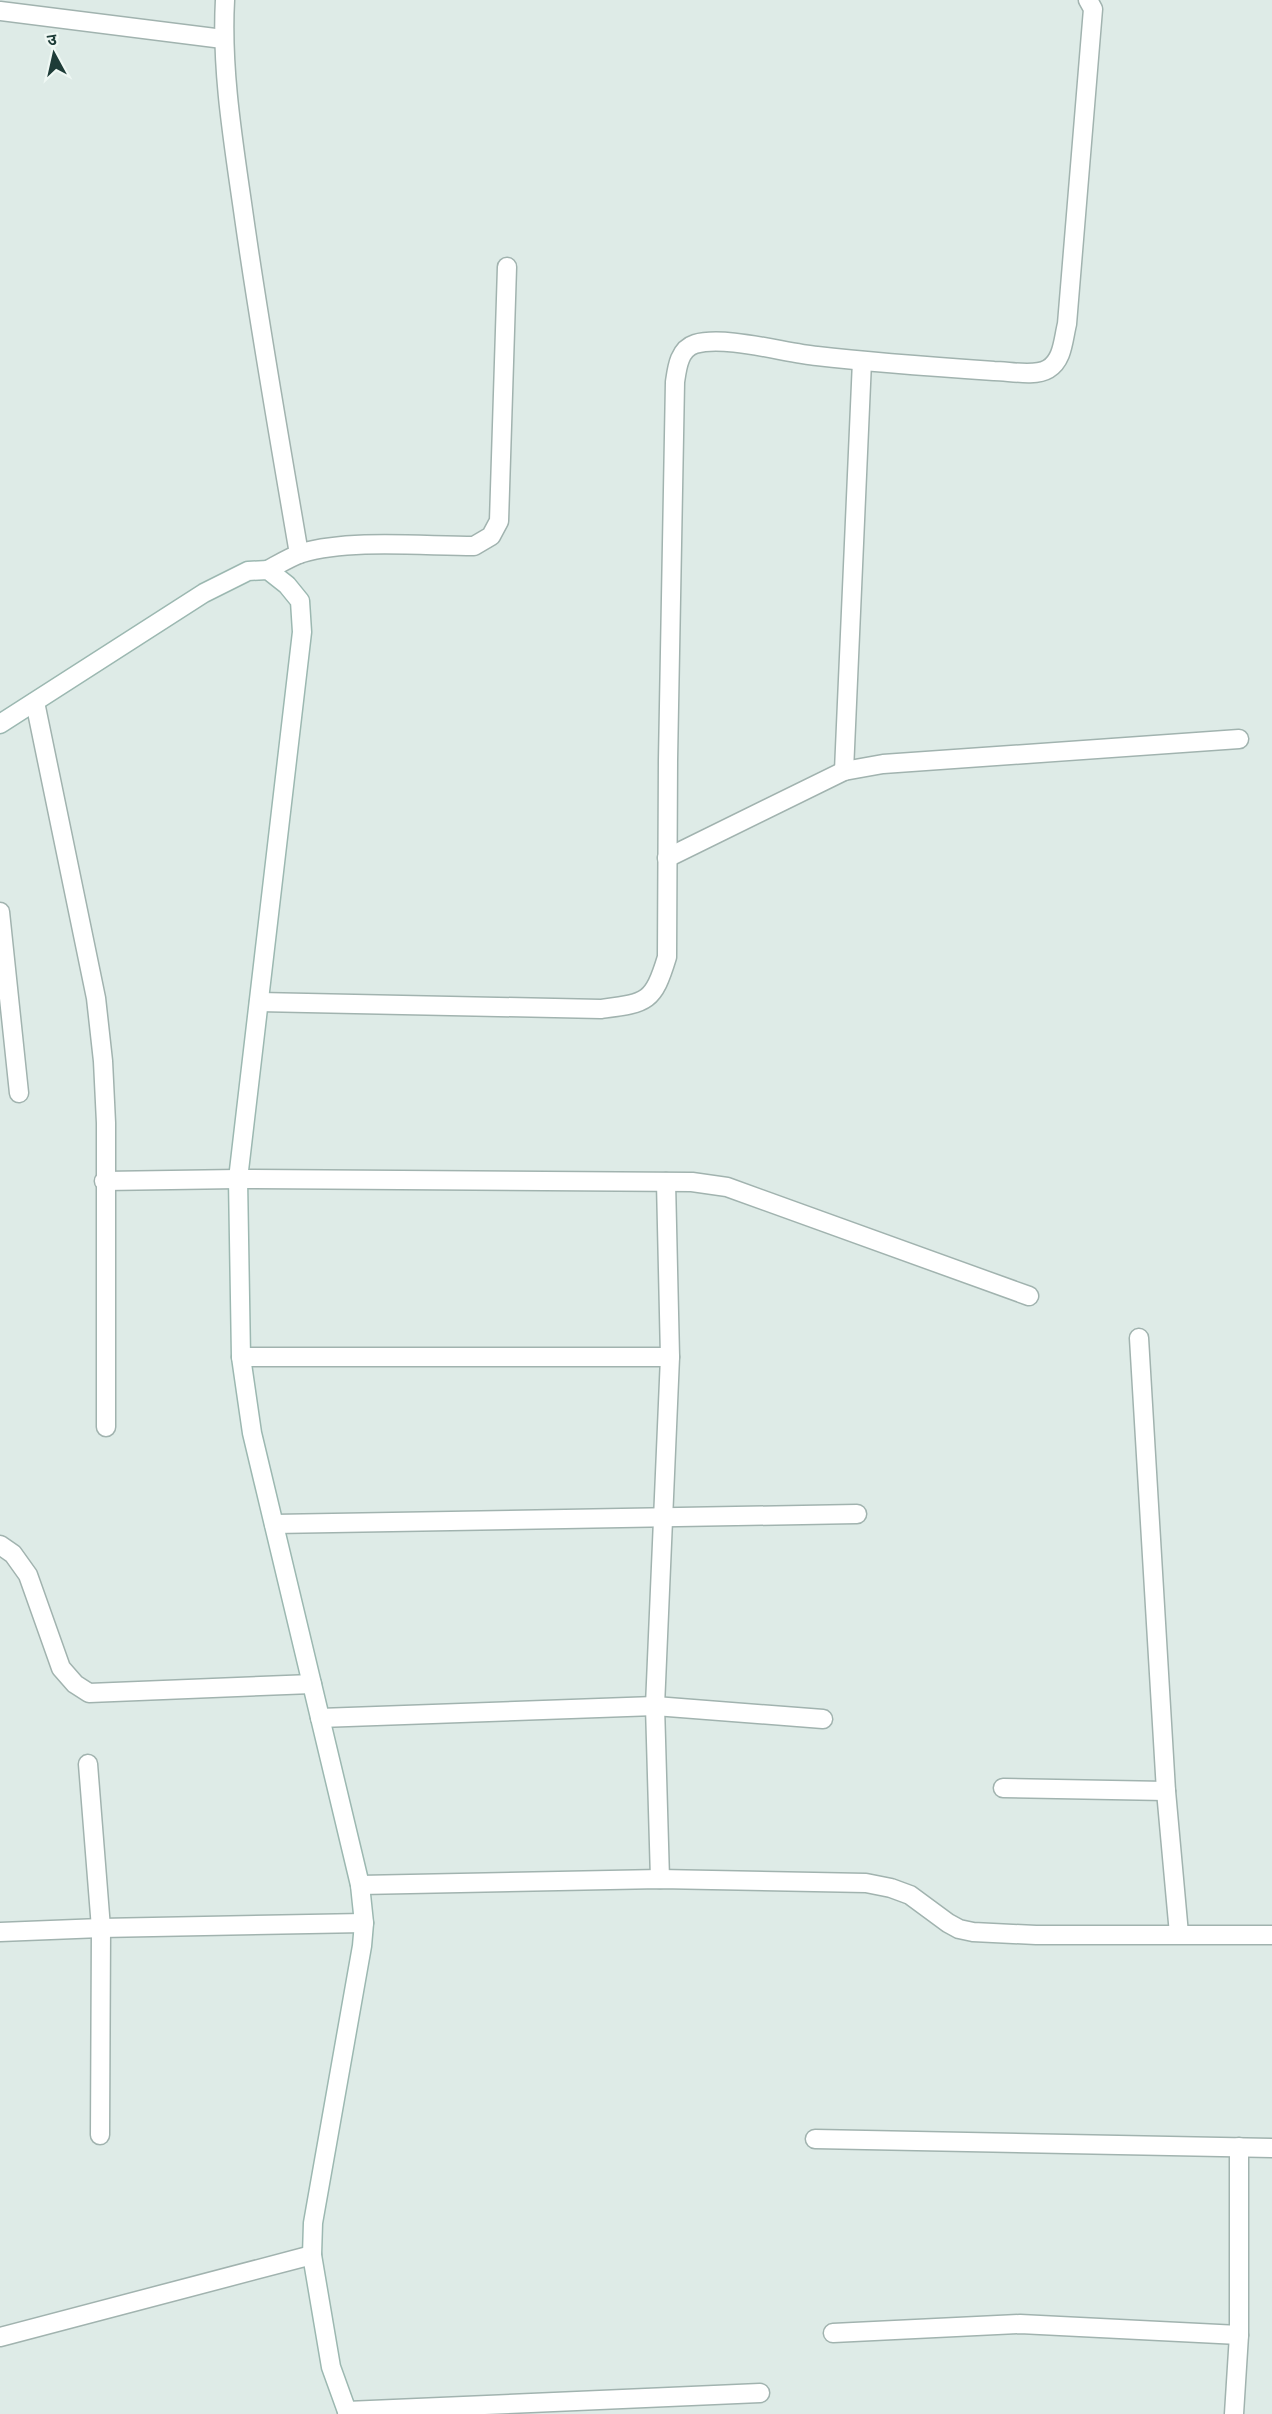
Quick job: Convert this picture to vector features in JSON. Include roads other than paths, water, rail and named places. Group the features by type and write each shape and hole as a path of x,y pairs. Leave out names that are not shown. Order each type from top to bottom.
{"street":[{"path":"225,0 223,39 238,178 258,314 299,554"},
{"path":"259,1002 601,1009 637,1004 658,987 667,957 675,382 678,363 685,350 695,344 723,342 921,367 1027,372 1047,370 1058,360 1067,324 1093,9 1088,0"},
{"path":"0,12 223,39"},
{"path":"0,724 204,593 248,571 268,570 299,554 344,546 474,546 491,536 498,521 507,267"},
{"path":"844,771 862,361"},
{"path":"268,570 287,585 300,601 302,632 238,1179 241,1356 252,1433 360,1885 364,1923 360,1958 313,2223 312,2255 331,2367 348,2412 760,2393"},
{"path":"35,702 96,998 105,1103 106,1427"},
{"path":"667,858 844,771 883,764 1239,739"},
{"path":"0,912 19,1093"},
{"path":"104,1181 238,1179 692,1182 727,1187 1029,1296"},
{"path":"660,1879 655,1706 670,1357 666,1182"},
{"path":"1139,1338 1166,1791 1179,1934"},
{"path":"241,1356 670,1357"},
{"path":"274,1524 857,1514"},
{"path":"0,1545 13,1554 28,1575 61,1668 75,1684 89,1693 312,1684"},
{"path":"320,1718 655,1706 823,1719"},
{"path":"88,1764 101,1928 100,2135"},
{"path":"1004,1788 1166,1791"},
{"path":"360,1885 660,1879 866,1883 910,1895 948,1923 959,1929 973,1932 1036,1935 1272,1935"},
{"path":"0,1932 364,1923"},
{"path":"815,2139 1272,2148"},
{"path":"1234,2414 1239,2336 1239,2147"},
{"path":"0,2337 312,2255"},
{"path":"832,2333 1020,2324 1239,2336"}]}
